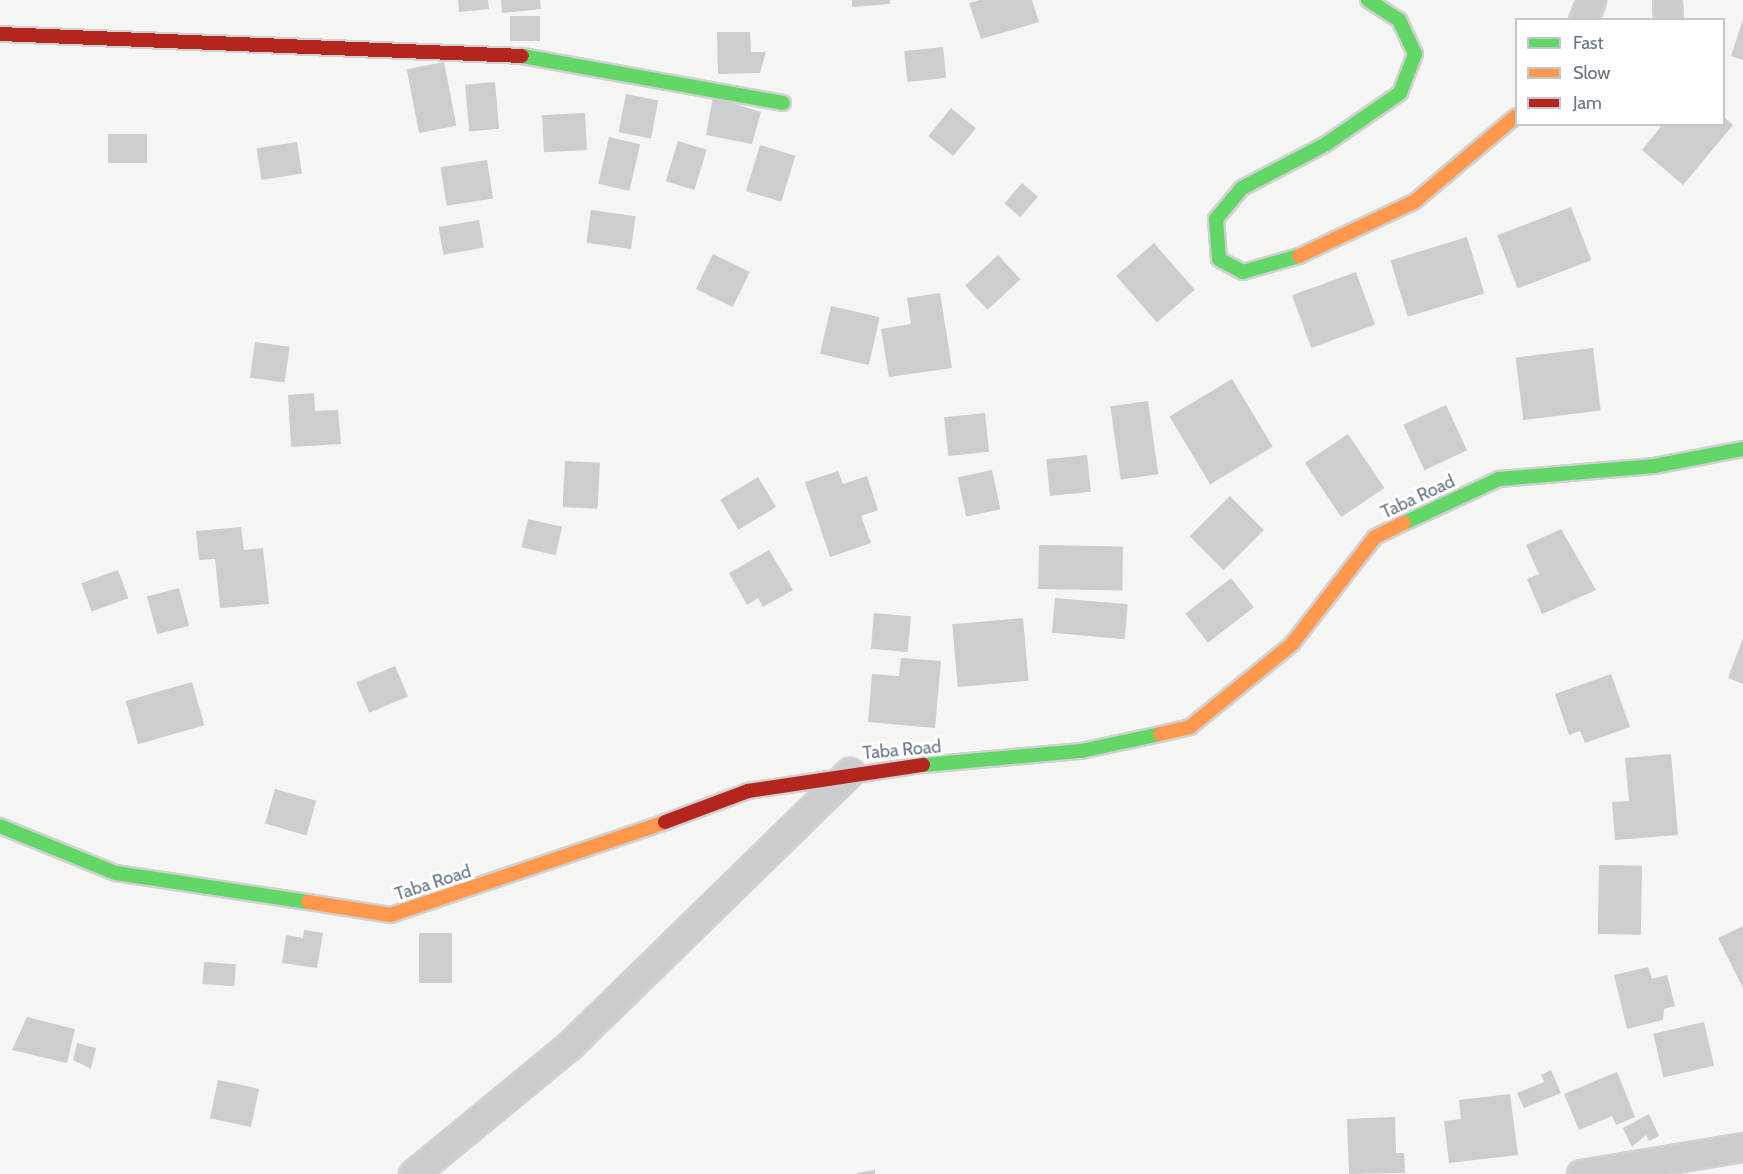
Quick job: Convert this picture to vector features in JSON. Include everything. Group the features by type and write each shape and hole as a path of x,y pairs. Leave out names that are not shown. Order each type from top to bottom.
{"street":[{"path":"1368,0 1398,20 1415,54 1400,93 1326,144 1242,188 1216,219 1219,259 1243,272 1286,262 1414,202 1515,117"},
{"path":"1584,18 1591,0"},
{"path":"1667,0 1668,18"},
{"path":"0,34 492,51 783,103"},
{"name":"Taba Road","path":"0,826 116,873 391,915 579,855 748,791 850,772 1081,751 1190,727 1292,644 1375,537 1499,479 1654,466 1743,449"},
{"path":"413,1174 570,1045 850,772"},
{"path":"1581,1174 1743,1147"}],"building":[{"path":"458,0 488,0 489,9 459,12"},
{"path":"501,0 540,0 541,9 502,13"},
{"path":"852,0 890,0 890,4 852,7"},
{"path":"980,0 1032,0 1039,22 981,39 969,3"},
{"path":"510,16 540,16 540,41 510,41"},
{"path":"1743,19 1743,60 1731,56"},
{"path":"717,32 750,32 751,52 766,52 760,73 718,74"},
{"path":"943,47 946,78 907,82 904,51"},
{"path":"444,62 456,126 419,133 407,69"},
{"path":"495,82 499,129 469,131 465,85"},
{"path":"626,94 658,100 651,139 619,132"},
{"path":"713,97 761,112 752,144 706,135"},
{"path":"951,108 976,128 953,156 928,136"},
{"path":"585,113 587,150 544,152 542,115"},
{"path":"1725,118 1733,125 1683,185 1642,150 1661,126 1725,126"},
{"path":"108,134 147,134 147,163 108,163"},
{"path":"609,137 640,144 629,191 598,184"},
{"path":"678,141 707,150 694,190 666,181"},
{"path":"297,142 302,174 262,180 257,148"},
{"path":"760,145 795,156 781,202 746,191"},
{"path":"487,160 493,199 447,206 441,167"},
{"path":"1022,183 1038,197 1020,217 1004,203"},
{"path":"1571,207 1591,260 1518,289 1497,235"},
{"path":"591,210 636,216 631,249 586,243"},
{"path":"479,220 484,248 443,255 439,227"},
{"path":"1467,237 1484,293 1408,317 1390,260"},
{"path":"1154,243 1195,290 1157,323 1116,276"},
{"path":"713,254 750,272 733,307 696,289"},
{"path":"998,255 1021,279 988,310 965,286"},
{"path":"1356,272 1375,325 1311,348 1292,295"},
{"path":"940,293 952,368 889,377 881,329 911,324 907,298"},
{"path":"831,306 880,317 869,365 820,354"},
{"path":"255,342 290,347 285,383 250,378"},
{"path":"1593,348 1601,411 1523,420 1516,358"},
{"path":"1232,379 1273,447 1210,484 1169,417"},
{"path":"314,393 315,411 338,410 341,444 291,447 288,395"},
{"path":"1148,401 1158,474 1121,480 1110,406"},
{"path":"1446,405 1467,450 1425,470 1403,425"},
{"path":"985,413 989,452 948,456 944,417"},
{"path":"1348,434 1384,488 1341,517 1305,463"},
{"path":"1087,455 1091,492 1050,496 1046,459"},
{"path":"565,461 600,463 598,509 563,507"},
{"path":"992,470 1000,509 966,516 958,477"},
{"path":"838,471 843,484 867,476 878,510 861,516 871,543 830,557 805,482"},
{"path":"758,477 776,507 738,530 720,500"},
{"path":"1230,496 1264,530 1224,570 1190,536"},
{"path":"528,519 562,527 556,555 521,547"},
{"path":"241,527 244,550 263,548 269,604 220,608 215,559 199,560 196,531"},
{"path":"1561,529 1596,590 1542,614 1527,579 1539,574 1526,545"},
{"path":"1039,545 1123,546 1122,590 1038,589"},
{"path":"769,550 793,590 763,607 758,598 747,605 729,573"},
{"path":"118,570 128,598 92,612 81,583"},
{"path":"1231,578 1254,607 1208,643 1185,614"},
{"path":"179,588 189,626 157,634 147,597"},
{"path":"1055,598 1128,604 1125,639 1052,633"},
{"path":"874,613 911,616 908,652 871,649"},
{"path":"1023,618 1028,681 958,687 952,624"},
{"path":"1743,638 1743,684 1728,678"},
{"path":"901,658 941,661 935,728 868,722 872,674 899,676"},
{"path":"395,666 408,696 369,713 356,682"},
{"path":"1611,674 1630,727 1585,743 1580,731 1569,735 1555,694"},
{"path":"192,682 204,725 138,744 126,701"},
{"path":"1671,754 1678,835 1615,840 1612,802 1629,801 1625,758"},
{"path":"275,789 316,801 306,835 265,824"},
{"path":"1599,865 1642,866 1641,935 1598,934"},
{"path":"1743,926 1743,988 1718,938"},
{"path":"304,930 323,933 317,968 282,963 286,935 303,938"},
{"path":"419,933 452,933 452,983 419,983"},
{"path":"204,962 236,964 234,986 202,984"},
{"path":"1648,967 1652,979 1667,975 1675,1006 1664,1009 1663,1020 1627,1029 1614,975"},
{"path":"27,1017 75,1029 67,1063 12,1050"},
{"path":"1704,1022 1714,1066 1663,1078 1653,1034"},
{"path":"77,1043 96,1048 91,1069 73,1060"},
{"path":"1551,1070 1561,1093 1524,1108 1517,1093 1544,1082 1541,1075"},
{"path":"1617,1072 1635,1117 1616,1125 1612,1116 1579,1130 1564,1094"},
{"path":"218,1080 259,1089 251,1127 210,1118"},
{"path":"1510,1094 1518,1155 1449,1163 1444,1121 1461,1119 1459,1100"},
{"path":"1649,1114 1659,1136 1649,1141 1646,1135 1632,1147 1623,1128"},
{"path":"1395,1117 1396,1153 1404,1153 1405,1173 1349,1174 1347,1119"},
{"path":"875,1170 875,1174 857,1174 857,1173"}],"traffic: fast":[{"path":"1299,256 1243,272 1219,259 1216,219 1242,188 1326,144 1400,93 1415,54 1399,20 1368,0"},
{"path":"522,56 783,103"},
{"path":"1404,523 1499,479 1654,466 1743,449"},
{"path":"923,765 1081,751 1160,734"},
{"path":"0,826 116,873 308,902"}],"traffic: slow":[{"path":"1299,256 1414,202 1515,117"},
{"path":"1160,734 1190,727 1292,644 1375,537 1404,523"},
{"path":"308,902 391,915 665,822"}],"traffic: jam":[{"path":"0,34 522,56"},
{"path":"665,822 748,791 923,765"}]}
